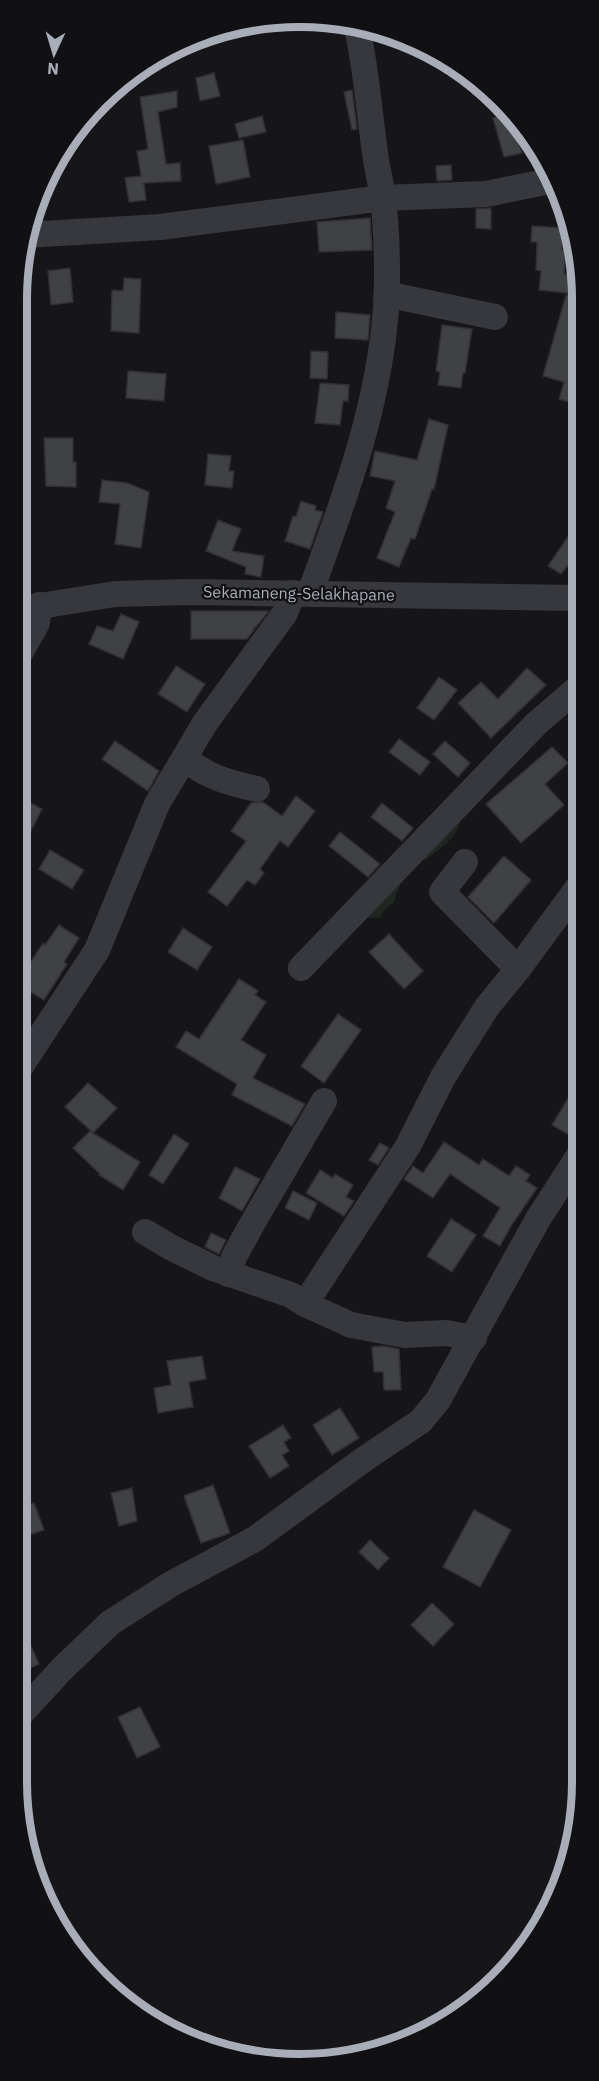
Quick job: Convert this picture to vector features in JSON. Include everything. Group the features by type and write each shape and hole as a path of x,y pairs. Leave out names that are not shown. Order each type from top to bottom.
{"street":[{"path":"27,1057 97,950 157,804 205,723 302,593 345,498 363,441 376,379 386,298 383,198 358,33"},
{"path":"35,234 160,227 383,198 486,194 545,182"},
{"path":"386,298 400,297 495,317"},
{"name":"Sekamaneng-Selakhapane","path":"30,607 115,594 190,592 572,598"},
{"path":"27,641 37,623 30,607"},
{"path":"301,968 537,723 572,693"},
{"path":"184,758 196,768 224,782 257,789"},
{"path":"465,862 442,892 518,969"},
{"path":"305,1304 408,1146 444,1077 487,1007 572,896"},
{"path":"228,1274 235,1255 252,1224 324,1101"},
{"path":"27,1707 62,1669 110,1623 171,1584 255,1539 363,1460 421,1421 438,1400 538,1219 572,1166"},
{"path":"145,1232 172,1248 228,1274 291,1295 351,1325 405,1335 446,1333 474,1338"}],"shaded area":[{"path":"460,819 457,831 452,837 424,860 419,854"},
{"path":"403,876 394,902 385,909 380,918 368,918 365,912"}],"building":[{"path":"214,73 220,96 200,101 196,78"},
{"path":"352,90 357,129 352,130 344,92"},
{"path":"177,91 177,107 158,112 166,164 180,163 181,181 144,183 146,200 129,202 125,178 141,176 137,151 148,149 140,97"},
{"path":"262,116 266,132 239,138 235,124"},
{"path":"500,116 516,134 522,153 504,157 493,118"},
{"path":"243,140 250,177 216,184 209,146"},
{"path":"451,165 452,180 437,181 436,166"},
{"path":"491,208 491,229 476,228 476,209"},
{"path":"370,218 372,250 319,252 317,222"},
{"path":"532,226 563,228 562,250 566,250 564,274 571,274 572,293 539,290 541,271 536,270 537,242 531,242"},
{"path":"70,268 73,302 51,305 48,271"},
{"path":"124,278 141,279 139,333 111,331 112,290 123,291"},
{"path":"566,295 572,296 572,403 559,399 564,382 543,376"},
{"path":"336,312 370,315 368,340 335,338"},
{"path":"442,325 472,329 461,388 438,385 440,372 436,371"},
{"path":"311,351 328,352 327,379 310,378"},
{"path":"128,371 166,374 164,401 126,398"},
{"path":"320,383 349,385 348,401 343,401 340,425 315,423"},
{"path":"429,419 448,425 434,490 432,489 415,539 411,538 399,567 377,558 395,512 386,508 395,481 370,476 375,451 417,460"},
{"path":"44,438 73,438 76,487 46,486"},
{"path":"208,454 231,456 229,471 234,471 232,488 205,485"},
{"path":"102,480 127,483 149,492 141,548 115,544 120,504 99,502"},
{"path":"301,501 316,506 315,510 323,512 310,549 285,541 293,516 296,517"},
{"path":"218,520 241,529 232,551 264,556 261,577 245,574 246,567 206,551"},
{"path":"572,531 572,569 567,566 561,574 548,566"},
{"path":"191,611 268,612 254,627 247,639 191,639"},
{"path":"121,614 139,622 123,659 89,644 97,626 113,631"},
{"path":"176,666 205,684 187,712 158,694"},
{"path":"527,668 546,685 491,738 458,703 481,682 498,699"},
{"path":"439,677 457,690 434,720 417,708"},
{"path":"399,739 430,762 420,775 389,752"},
{"path":"115,741 159,771 148,791 102,759"},
{"path":"445,741 470,763 458,777 433,754"},
{"path":"552,747 568,763 545,784 564,805 521,843 486,804"},
{"path":"296,796 315,811 288,847 280,841 260,869 264,873 255,885 247,880 227,906 208,892 246,841 231,831 251,803 263,802 282,816"},
{"path":"27,801 42,809 27,838"},
{"path":"382,803 413,828 402,841 371,817"},
{"path":"340,832 380,864 368,877 329,846"},
{"path":"50,850 84,870 72,889 39,869"},
{"path":"504,856 531,880 494,923 468,897"},
{"path":"59,925 79,938 64,962 67,964 44,1000 27,990 27,968 43,943 45,945"},
{"path":"183,928 212,947 197,970 168,952"},
{"path":"389,934 423,971 404,989 369,952"},
{"path":"239,979 258,991 255,995 266,1002 241,1040 266,1055 253,1078 305,1104 292,1126 232,1095 237,1084 176,1047 186,1031 199,1039"},
{"path":"338,1014 361,1030 324,1083 301,1066"},
{"path":"88,1083 117,1108 93,1133 65,1107"},
{"path":"572,1092 571,1136 552,1125"},
{"path":"90,1131 140,1162 123,1190 99,1175 73,1148"},
{"path":"174,1134 189,1144 163,1184 149,1175"},
{"path":"444,1142 479,1165 483,1159 509,1176 516,1166 530,1175 526,1181 537,1188 500,1246 483,1236 500,1208 450,1174 433,1198 404,1179 413,1166 423,1173"},
{"path":"380,1143 389,1148 378,1165 369,1160"},
{"path":"235,1167 260,1179 242,1211 219,1198"},
{"path":"320,1170 333,1178 335,1174 353,1185 346,1197 354,1201 344,1216 306,1193"},
{"path":"293,1191 317,1203 309,1220 285,1208"},
{"path":"451,1219 476,1235 452,1272 427,1256"},
{"path":"211,1233 226,1240 219,1254 205,1247"},
{"path":"384,1346 399,1349 401,1390 384,1390 383,1372 374,1372 372,1347"},
{"path":"202,1356 206,1379 189,1382 193,1407 158,1413 154,1388 171,1385 167,1361"},
{"path":"340,1408 359,1438 332,1455 313,1425"},
{"path":"283,1425 291,1438 284,1442 289,1451 282,1455 289,1466 270,1478 249,1446"},
{"path":"213,1485 230,1533 201,1543 184,1496"},
{"path":"132,1488 137,1521 119,1526 111,1493"},
{"path":"34,1503 44,1530 27,1536 27,1505"},
{"path":"474,1510 511,1530 480,1587 443,1567"},
{"path":"370,1540 389,1558 378,1570 359,1552"},
{"path":"432,1603 454,1624 433,1646 411,1625"},
{"path":"27,1638 39,1664 27,1669"},
{"path":"140,1707 160,1747 137,1758 118,1717"}]}
